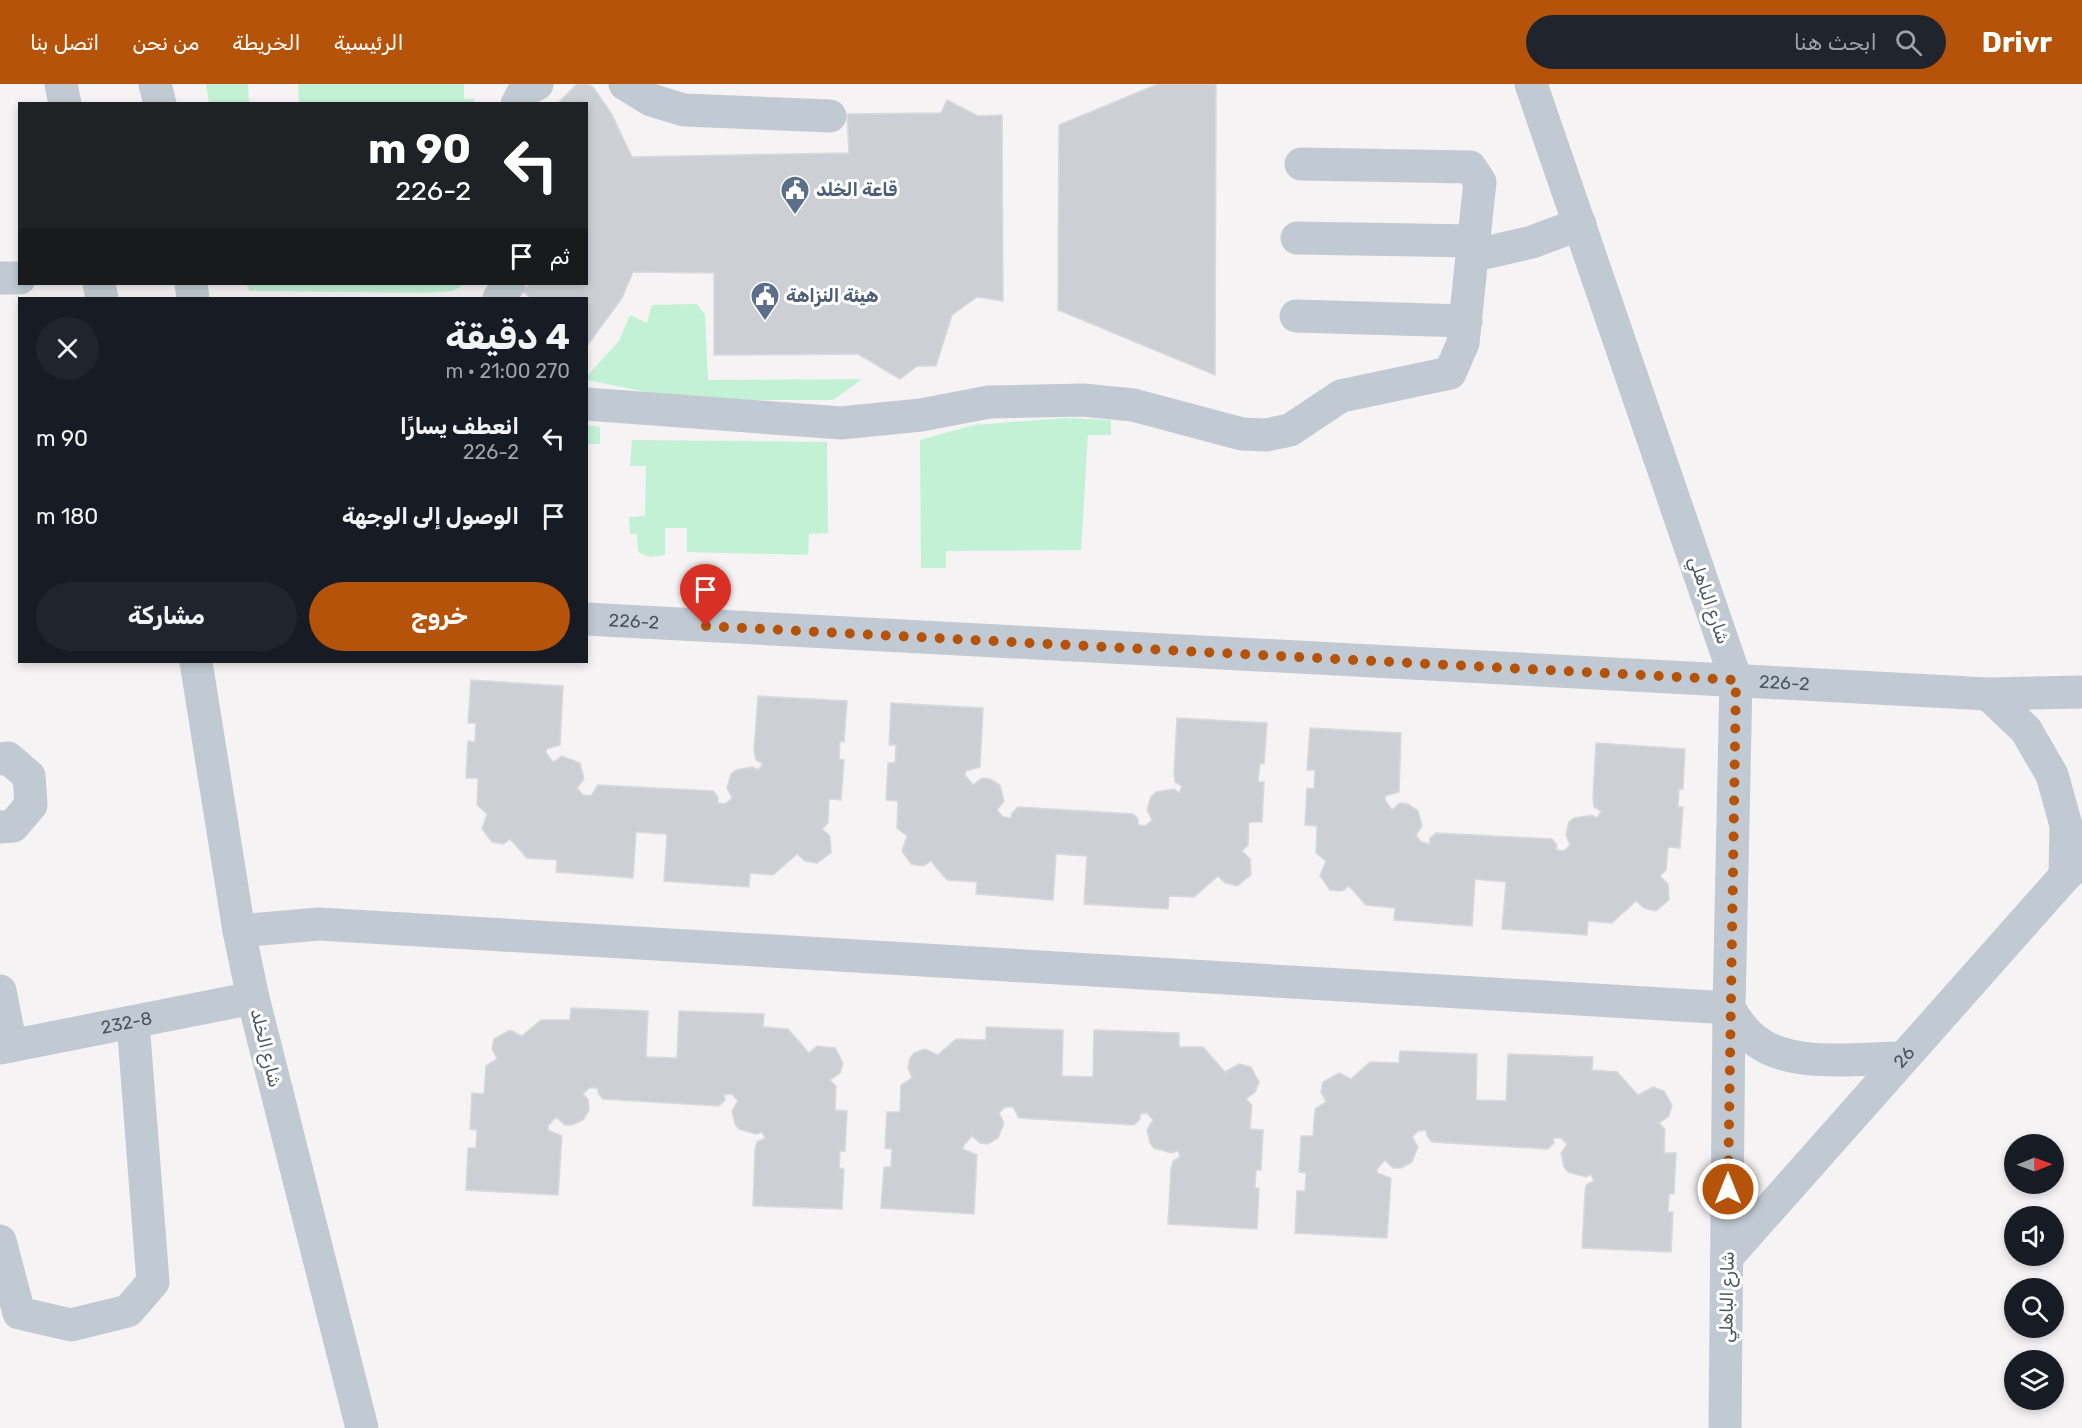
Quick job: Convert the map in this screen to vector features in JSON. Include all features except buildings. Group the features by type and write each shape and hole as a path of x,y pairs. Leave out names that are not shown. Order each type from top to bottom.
{"street":[{"path":"62,84 65,102"},
{"path":"155,84 160,102"},
{"path":"518,102 524,91 537,84"},
{"path":"625,84 651,100 684,110 830,116"},
{"name":"شارع الباهلي","path":"1531,84 1736,680 1729,1008 1725,1428"},
{"path":"588,404 841,423 921,414 989,402 1083,400 1133,405 1242,434 1266,435 1290,430 1341,396 1450,373 1463,343 1480,182 1470,167 1301,164"},
{"path":"1298,238 1473,249 1532,242 1580,224"},
{"path":"0,278 18,278"},
{"path":"1296,316 1466,321"},
{"name":"226-2","path":"588,620 1989,694 2082,692"},
{"name":"شارع الخلد","path":"196,663 239,931 253,998 362,1428"},
{"path":"1989,694 2026,730 2052,775 2066,825 2073,868"},
{"path":"0,759 8,758 29,777 31,805 13,826 0,827"},
{"name":"26","path":"1727,1257 2073,868"},
{"path":"239,931 319,924 1729,1008 1740,1026 1755,1040 1772,1051 1791,1057 1903,1058"},
{"path":"0,991 5,1047"},
{"name":"232-8","path":"5,1047 253,998"},
{"path":"0,1241 19,1313 71,1325 128,1311 153,1282 133,1022"}],"green space":[{"path":"206,84 248,84 249,102 209,102"},
{"path":"298,84 464,84 464,99 474,99 474,102 299,102"},
{"path":"247,285 463,285 453,291 427,293 249,291"},
{"path":"697,304 705,315 708,380 862,379 833,400 719,400 661,395 588,380 588,375 619,341 630,315 647,323 652,305"},
{"path":"1065,418 1111,420 1111,435 1088,435 1081,550 946,551 946,568 921,568 920,440 974,425"},
{"path":"588,425 600,427 600,444 588,444"},
{"path":"632,440 827,442 828,533 809,534 808,555 687,552 687,528 665,528 665,555 650,557 638,552 637,534 630,534 629,517 645,516 646,466 630,466"}],"place":[{"name":"قاعة الخلد","path":"795,216"},
{"name":"هيئة النزاهة","path":"765,322"}],"route":[{"path":"706,626 1736,680 1729,1008 1728,1189"}]}
